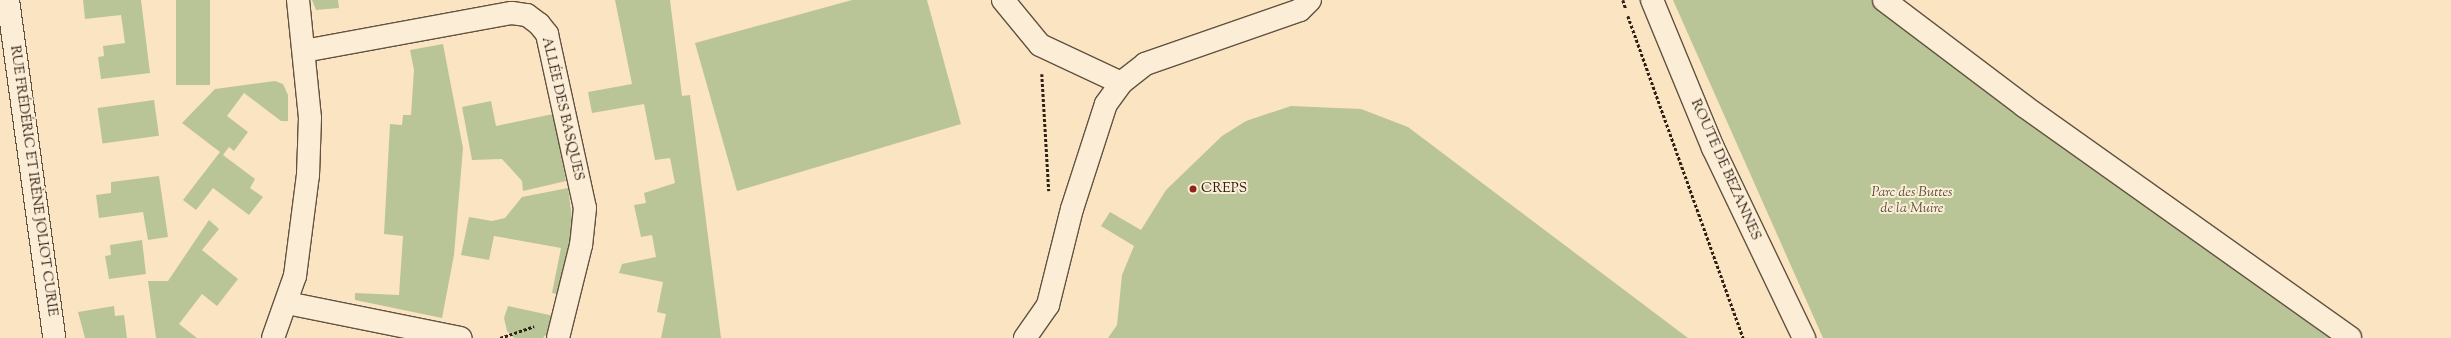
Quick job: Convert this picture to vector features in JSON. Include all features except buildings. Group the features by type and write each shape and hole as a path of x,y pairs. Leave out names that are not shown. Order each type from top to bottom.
{"street":[{"path":"273,338 287,303 300,247 308,175 310,118 298,0"},
{"path":"1003,0 1040,45 1121,83"},
{"path":"1025,338 1048,305 1072,209 1106,104 1121,83 1145,64 1300,10 1310,0"},
{"name":"ROUTE DE BEZANNES","path":"1652,0 1713,148 1804,338"},
{"path":"1884,0 2024,106 2350,338"},
{"name":"RUE FRÉDÉRIC ET IRÈNE JOLIOT CURIE","path":"6,7 54,338"},
{"name":"ALLÉE DES BASQUES","path":"304,51 512,13 527,15 540,24 547,34 585,208 581,245 558,338"},
{"path":"287,303 461,338"}],"path":[{"path":"1623,0 1743,338"},
{"path":"1040,45 1050,198"}],"green space":[{"path":"83,0 141,0 150,73 101,79 98,57 104,56 103,46 125,43 121,15 85,19"},
{"path":"176,0 210,0 210,85 176,85"},
{"path":"312,0 338,0 339,8 316,10"},
{"path":"615,0 670,0 682,96 690,95 721,338 661,338 666,314 657,312 663,282 619,273 622,264 656,257 652,235 641,237 634,205 646,203 644,193 675,183 670,158 655,160 644,104 592,113 588,92 632,84"},
{"path":"852,0 927,0 961,124 737,191 695,43"},
{"name":"Parc des Buttes de la Muire","path":"1673,0 1872,0 2338,338 1823,338"},
{"path":"443,44 463,148 454,255 442,318 355,300 355,293 399,295 403,236 384,234 390,124 402,125 403,115 411,115 414,70 410,50"},
{"path":"275,81 283,84 288,95 288,121 281,121 244,93 227,116 248,132 234,151 229,147 223,155 255,179 250,188 263,197 249,215 213,188 196,210 183,200 220,152 182,123 215,89"},
{"path":"154,100 159,136 103,144 98,108"},
{"path":"491,101 496,126 553,114 566,181 523,191 522,181 502,159 472,160 462,107"},
{"path":"1291,106 1361,109 1408,127 1688,338 1108,338 1117,325 1122,275 1134,246 1101,226 1110,212 1141,230 1166,190 1222,136 1246,121"},
{"path":"159,176 168,237 148,240 143,212 99,218 96,195 111,193 111,182"},
{"path":"568,188 573,225 559,294 552,293 561,248 494,236 489,260 461,255 469,217 492,221 505,218 522,197"},
{"path":"209,220 219,229 202,250 238,279 217,306 202,294 179,324 197,338 156,338 148,281 168,281"},
{"path":"142,240 146,274 109,279 105,256 111,255 110,245"},
{"path":"114,306 115,316 124,315 127,338 85,338 78,312"},
{"path":"508,306 554,316 551,329 543,338 514,338 507,331 504,318"}],"place":[{"name":"CREPS","path":"1193,189"}]}
